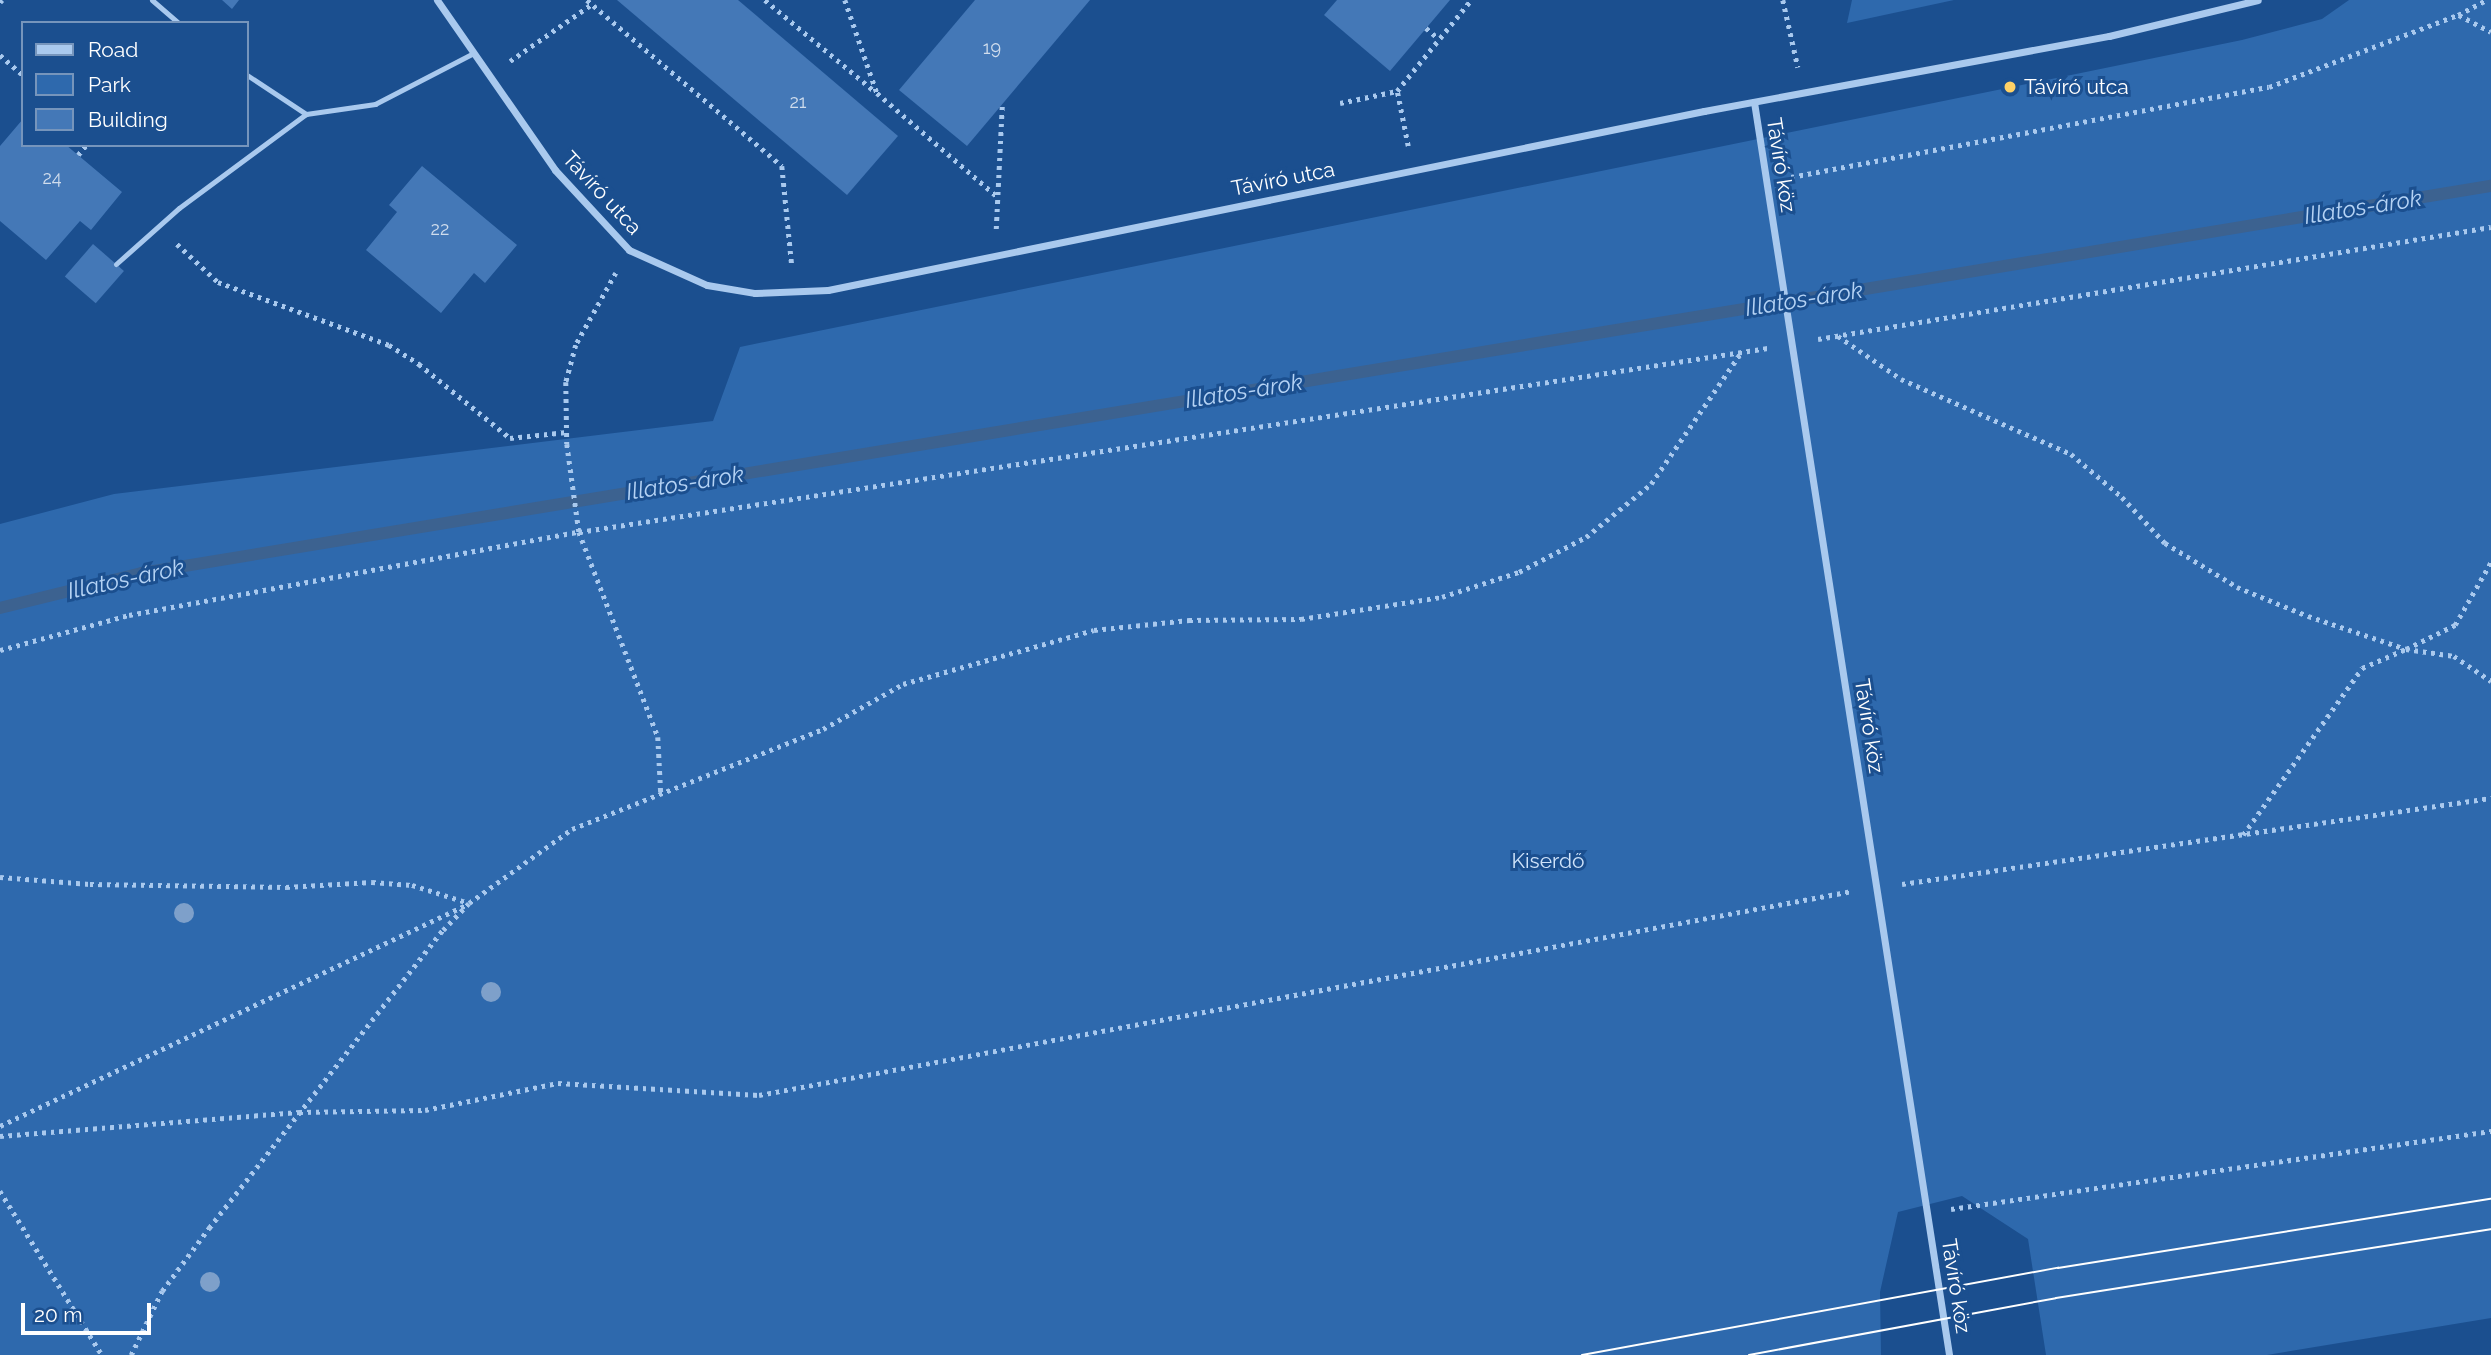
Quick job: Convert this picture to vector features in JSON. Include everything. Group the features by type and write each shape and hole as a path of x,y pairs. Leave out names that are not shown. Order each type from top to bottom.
{"street":[{"name":"Távíró utca","path":"437,0 555,170 629,250 706,285 755,293 828,290 1754,102 2109,36 2258,0"},
{"name":"Távíró köz","path":"1754,102 1949,1355"}],"lane":[{"path":"152,0 176,21"},
{"path":"116,264 158,226 306,114 375,104 474,54"},
{"path":"248,76 306,114"}],"path":[{"path":"765,0 998,197"},
{"path":"845,0 877,93"},
{"path":"1340,103 1397,91 1471,0"},
{"path":"1783,0 1804,93"},
{"path":"1766,181 2269,87 2458,15 2486,0"},
{"path":"489,76 589,2 782,166 795,291"},
{"path":"2458,15 2491,32"},
{"path":"1426,28 1439,39"},
{"path":"0,55 21,73"},
{"path":"1397,91 1413,171"},
{"path":"995,254 1002,105"},
{"path":"78,155 84,147"},
{"path":"158,226 218,282 388,345 419,364 510,438 567,432"},
{"path":"0,650 129,615 579,529 1740,353 2491,227"},
{"path":"629,250 576,345 566,382 567,444 579,529 658,737 661,794"},
{"path":"1838,336 1901,379 2071,454 2122,497 2165,543 2237,587 2406,649 2454,656 2491,681"},
{"path":"0,1126 468,903 572,829 823,729 903,684 1094,631 1189,620 1301,619 1442,597 1519,572 1586,537 1651,484 1740,353"},
{"path":"2243,836 2361,668 2455,625 2491,562"},
{"path":"0,1136 299,1112 425,1110 558,1083 759,1096 1876,887 2491,798"},
{"path":"0,877 90,884 286,887 372,882 412,885 468,903"},
{"path":"131,1355 162,1291 299,1112 468,903"},
{"path":"1927,1213 2491,1131"},
{"path":"0,1191 102,1355"}],"green space":[{"path":"1852,0 1954,0 1847,23"},
{"name":"Kiserdő","path":"2349,0 2491,0 2491,1318 2267,1355 2046,1355 2028,1239 1962,1196 1898,1212 1880,1292 1881,1355 0,1355 0,524 114,494 713,421 740,347 2242,40 2322,19"}],"building":[{"path":"222,0 239,0 232,9"},
{"path":"617,0 738,0 898,136 847,195"},
{"path":"975,0 1090,0 967,146 899,90"},
{"path":"1337,0 1450,0 1390,71 1324,15"},
{"path":"21,121 21,147 68,147 122,192 91,230 80,221 46,260 0,221 0,146"},
{"path":"422,166 517,245 485,283 474,273 441,313 366,250 397,212 389,205"},
{"path":"93,244 124,271 96,303 65,276"}],"waterway":[{"name":"Illatos-árok","path":"0,608 142,573 2491,186"}],"tram line":[{"path":"1582,1355 2058,1268 2491,1199"},
{"path":"1749,1355 2056,1298 2491,1229"}],"place":[{"name":"Távíró utca","path":"2010,87"}]}
